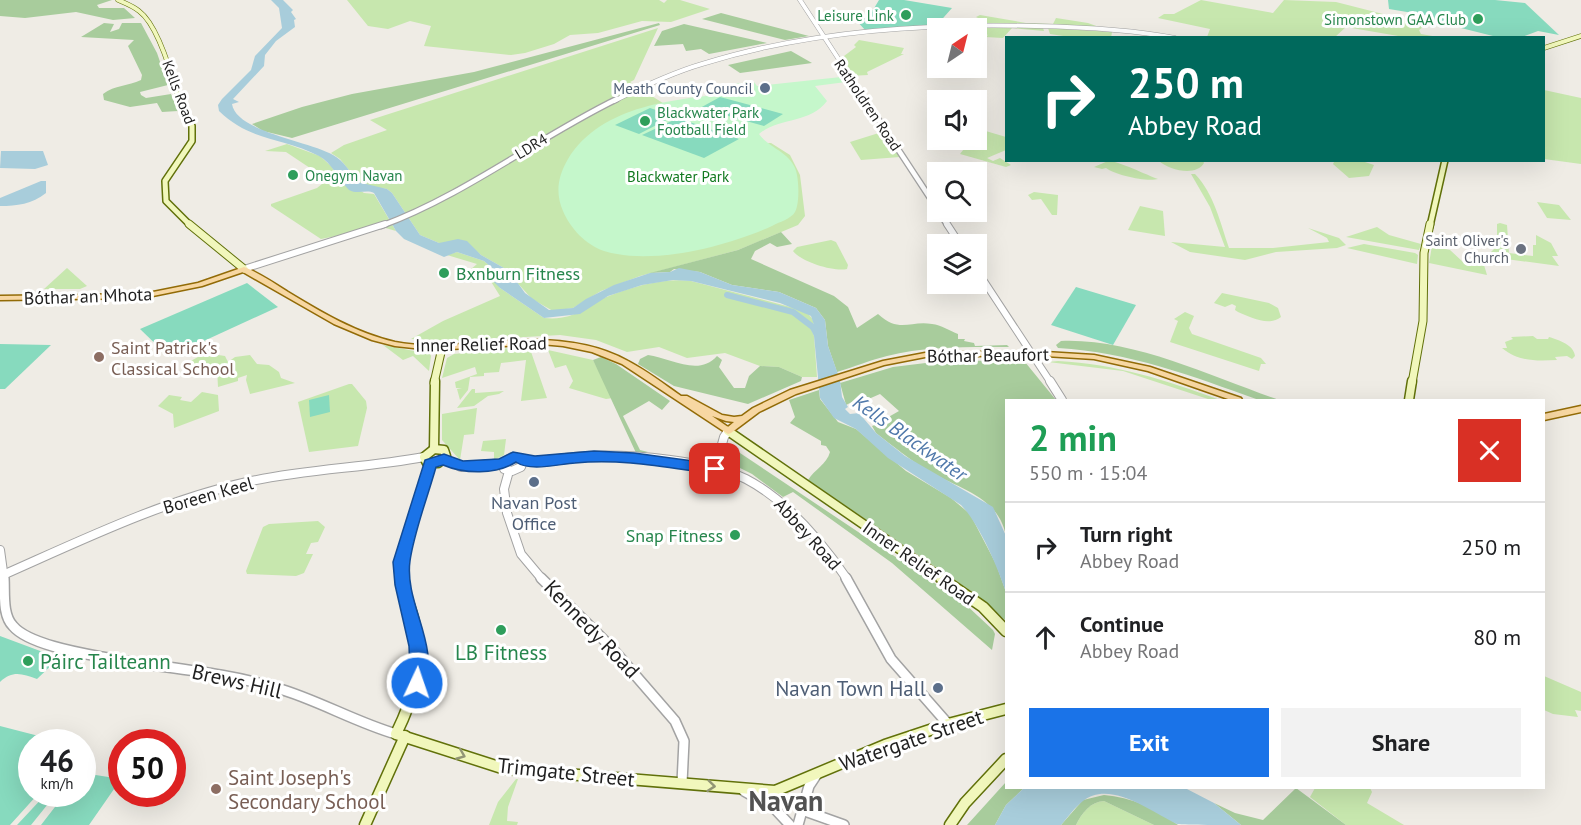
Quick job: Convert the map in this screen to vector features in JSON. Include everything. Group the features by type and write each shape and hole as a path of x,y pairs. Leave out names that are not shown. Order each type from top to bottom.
{"main road":[{"name":"Kells Road","path":"118,0 140,11 148,22 169,64 180,104 192,126 192,141 165,181 166,201 185,221 244,269"},
{"path":"1545,48 1581,36"},
{"path":"1409,399 1423,321 1424,253 1445,162"},
{"name":"Bóthar an Mhota","path":"0,298 143,296 205,284 244,269"},
{"name":"Inner Relief Road","path":"244,269 359,332 395,344 442,348 542,342 587,347 625,362 966,595 983,607 1005,630"},
{"path":"366,825 401,735 419,670 415,627 403,585 401,562 427,460 434,449 433,389 442,348"},
{"name":"Bóthar Beaufort","path":"728,432 768,403 807,387 883,363 925,355 1029,353 1077,355 1124,362 1164,373 1235,399"},
{"path":"670,393 697,403 721,419 744,419"},
{"path":"1545,417 1581,409"},
{"path":"427,460 444,459 446,454 444,450 434,449"},
{"name":"Watergate Street","path":"740,790 775,792 885,745 948,724 1005,709"},
{"name":"Trimgate Street","path":"401,735 505,769 682,783 740,790"},
{"path":"950,825 965,803 1005,760"}],"street":[{"name":"Ratholdren Road","path":"800,0 927,194"},
{"name":"LDR4","path":"244,269 353,237 411,214 440,200 560,129 673,74 715,59 823,38 891,30 1009,25 1139,31 1165,36"},
{"path":"987,286 1061,399"},
{"path":"715,469 724,437 728,432"},
{"name":"Abbey Road","path":"506,467 513,457 519,457 523,461 594,456 634,458 715,469 758,485 781,503 845,576 892,660 948,724"},
{"path":"444,459 461,467 518,469 523,461"},
{"name":"Boreen Keel","path":"2,582 128,521 218,489 279,475 427,460"},
{"name":"Kennedy Road","path":"506,467 504,489 507,513 521,554 543,580 610,646 675,721 684,741 682,783"},
{"name":"Brews Hill","path":"0,550 7,618 16,630 32,637 98,656 200,672 278,688 371,727 401,735"},
{"path":"798,825 809,786 817,774"},
{"path":"740,790 774,808 790,825"},
{"path":"802,810 844,825"}],"green space":[{"path":"0,0 112,0 97,5 99,8 124,8 135,18 113,20 76,12 25,18 0,16"},
{"path":"347,0 659,0 664,3 667,0 680,0 710,9 671,22 642,21 598,33 570,35 554,44 511,55 424,46 431,26 410,21 388,29 368,26"},
{"name":"Leisure Link","path":"879,0 904,0 952,8 943,18 927,18 927,27 866,31 855,19 873,10"},
{"path":"1201,0 1273,13 1284,0 1336,2 1426,25 1419,30 1421,34 1432,36 1398,36 1346,27 1336,36 1207,36 1210,29 1158,18 1164,14 1174,14"},
{"name":"Simonstown GAA Club","path":"1388,0 1495,0 1525,3 1559,35 1538,31 1525,36 1493,36 1413,19 1431,16 1389,9"},
{"path":"721,13 809,36 785,40 702,19"},
{"path":"980,15 1026,23 1053,24 1056,18 1099,27 1040,24 987,25 987,18 976,17"},
{"path":"104,23 114,24 110,32 119,29 122,23 141,23 157,53 168,85 140,92 141,95 146,98 171,94 178,111 162,112 157,103 130,107 104,100 103,94 141,80 142,75 128,46 134,40 81,37"},
{"path":"659,23 660,25 292,138 263,131 252,124 302,107 352,94 474,72"},
{"path":"684,24 767,43 709,54 701,49 686,51 683,44 654,46 662,31"},
{"path":"658,28 634,80 630,82 669,107 748,145 771,143 790,155 800,175 805,216 798,225 738,250 640,276 601,291 573,308 553,311 532,299 504,268 481,255 468,244 439,243 420,235 392,193 387,189 361,185 340,159 331,153 344,145 387,130 370,120"},
{"path":"987,28 1012,28 1003,38 987,37"},
{"path":"1012,28 1043,28 1044,31"},
{"path":"1048,28 1112,32 1111,36 1050,34"},
{"path":"859,40 904,48 901,54 904,54 867,72 868,75 850,76 840,59 856,47 854,45"},
{"path":"791,51 812,63 740,73 728,65"},
{"name":"Blackwater Park","path":"841,77 846,82 815,86 827,101 820,108 759,134 788,157 795,168 798,203 795,212 785,220 712,247 690,252 645,256 623,255 597,248 574,230 566,217 559,198 560,178 568,159 600,126 642,108 666,102 735,93 731,84 754,82 757,86"},
{"path":"1545,90 1581,98 1581,164 1545,159"},
{"path":"720,97 783,114 764,126 700,108"},
{"name":"Blackwater Park Football Field","path":"650,108 674,116 639,134 615,125"},
{"path":"678,118 739,139 704,158 642,135"},
{"path":"987,131 1005,137 1005,150 987,158 993,161 1000,158 1011,165 1006,167 960,154 963,150 987,150"},
{"path":"882,132 900,157 861,160 850,142"},
{"path":"287,144 320,156 332,167 336,175 364,193 374,194 396,231 382,227 321,239 271,206 271,204 317,188 322,184 311,175 316,172 286,152 265,151"},
{"path":"1106,162 1115,162 1158,179 1146,180 1116,173 1106,168 1094,167"},
{"path":"1160,162 1204,163 1195,170 1189,171 1182,171"},
{"path":"1334,162 1365,162 1374,165 1369,176 1349,178 1333,164"},
{"path":"1191,174 1195,174 1202,182 1212,199 1229,248 1273,248 1329,242 1327,238 1308,228 1339,238 1346,245 1337,248 1276,252 1245,260 1190,252 1171,242 1225,247 1210,207"},
{"path":"1034,192 1058,195 1057,215 1052,215 1041,199 1032,200 1028,195"},
{"path":"1537,202 1559,205 1571,220 1547,218"},
{"path":"1140,206 1163,211 1165,236 1128,230"},
{"path":"1497,224 1507,225 1509,253 1533,256 1536,235 1551,243 1558,256 1552,256 1559,266 1491,257 1489,254 1497,246"},
{"path":"1377,227 1389,235 1421,244 1419,250 1346,237"},
{"path":"781,232 792,244 777,247 770,243 755,251 751,259 834,296 848,307 857,328 878,314 899,325 924,323 939,326 958,334 958,339 965,339 964,341 974,343 975,346 1007,345 1009,347 917,350 881,358 837,372 828,346 825,320 816,308 779,292 732,285 700,272 674,269 670,272 650,273 738,250"},
{"path":"831,240 836,242 848,265 847,269 841,270 818,265 803,259 793,251 797,247"},
{"path":"1364,244 1415,253 1418,255 1417,264 1347,248"},
{"path":"1432,246 1450,250 1463,262 1484,265 1487,275 1429,263"},
{"path":"457,252 484,261 499,274 494,279 500,288 544,318 572,315 600,300 639,286 681,280 798,309 809,315 814,325 810,326 814,336 817,377 802,377 779,367 760,366 725,353 687,358 659,347 627,352 596,340 560,335 459,341 411,339 443,321 500,296 490,280 471,269 477,264 447,255"},
{"path":"67,268 87,286 80,289 44,289"},
{"path":"247,283 278,307 169,357 140,329"},
{"path":"1076,287 1136,305 1113,345 1051,325"},
{"path":"1222,293 1269,303 1278,308 1281,317 1271,321 1260,320 1238,312 1235,310 1236,306 1232,304 1225,307 1214,303"},
{"path":"1185,312 1194,316 1189,328 1192,334 1261,358 1266,364 1261,364 1259,371 1170,342 1178,321 1174,319"},
{"path":"1533,336 1537,339 1548,339 1549,337 1561,341 1572,349 1575,356 1572,359 1567,356 1555,357 1557,360 1528,360 1508,353 1502,348 1507,348 1505,342 1513,339 1511,337"},
{"path":"1061,341 1088,342 1144,352 1276,399 1256,399 1160,366 1110,354 1058,348 1056,345"},
{"path":"0,344 51,345 5,389 0,389"},
{"path":"383,345 430,354 429,371 413,356 403,360"},
{"path":"529,346 547,398 521,401 526,360 501,363 499,372 470,377 468,390 460,400 457,389 462,388 456,388 455,382 477,374 475,367 442,378 447,358 454,354"},
{"path":"548,350 593,360 613,398 606,399 569,388 573,381 566,365 555,368"},
{"path":"205,353 225,356 228,362 235,357 250,355 257,364 269,365 279,372 281,378 295,383 250,394 247,375 238,378 238,381 218,387 217,369 188,367 189,362"},
{"path":"648,355 693,366 710,362 717,356 722,360 719,367 734,388 745,388 749,376 760,366 779,367 802,377 801,381 748,404 674,386 638,364 640,359"},
{"path":"601,357 616,364 670,401 662,410 649,401 623,416 640,450 648,452 637,455 593,360"},
{"path":"950,360 1025,362 1055,399 1005,399 1005,533 995,512 976,495 928,471 876,433 872,426 886,421 885,419 899,411 880,394 864,401 860,398 846,405 840,383 893,367"},
{"path":"1048,362 1079,363 1121,369 1217,399 1208,399 1123,371"},
{"path":"352,384 366,401 367,408 358,446 309,452 298,402"},
{"path":"472,389 475,389 475,393 504,391 488,396 474,406 457,408"},
{"path":"819,390 820,399 838,422 856,429 906,471 951,498 970,514 996,564 1005,589 1005,620 971,591 808,480 830,452 826,446 821,445 821,441 790,423 795,417 789,400"},
{"path":"202,392 218,395 219,411 174,428 173,414 158,406 169,395 182,397 180,400 191,402"},
{"path":"329,395 330,412 310,417 309,400"},
{"path":"477,408 474,434 464,435 460,460 442,440 442,414"},
{"path":"506,439 504,455 494,460 494,452 481,451 483,441"},
{"path":"740,453 963,602 993,630 995,634 992,650 892,563 793,492 783,497 752,474 728,462 731,455"},
{"path":"318,521 325,527 318,542 311,543 306,554 313,554 304,573 296,576 247,574 246,571 263,527 269,524"},
{"name":"Páirc Tailteann","path":"0,636 59,658 37,679 13,674 0,682"},
{"path":"1545,676 1581,692 1581,711 1575,710 1578,717 1553,714 1545,710"},
{"path":"0,726 18,731 18,807 26,807 10,825 0,825"},
{"path":"96,775 108,777 108,798 89,825 41,825 55,807 96,807"},
{"path":"518,779 508,807 507,821 518,822 517,825 489,825 498,802"},
{"path":"1005,783 1005,789 1023,789 1006,805 995,825 967,825"},
{"path":"1297,789 1346,825 1241,825 1214,803 1235,813 1263,820"},
{"path":"1314,789 1370,789 1372,792 1367,803 1404,825 1346,825 1310,797"},
{"path":"1104,795 1143,804 1178,825 1154,825 1104,801 1095,803 1087,809 1076,825 1061,825 1083,800"},
{"path":"1104,801 1154,825 1076,825 1087,809 1095,803"},
{"path":"34,807 46,807 31,825 17,825"}],"water":[{"path":"271,0 283,0 293,10 291,12 296,19 294,20 295,27 276,41 265,55 264,66 233,99 239,102 232,104 237,114 246,122 337,157 358,182 387,189 392,193 420,235 439,243 458,239 467,241 481,255 504,268 525,293 549,310 573,308 614,285 650,273 670,272 679,268 700,272 732,285 779,292 816,308 825,320 828,346 840,380 842,397 848,407 845,409 850,414 859,413 876,433 905,456 993,507 1005,534 1005,589 981,534 961,505 888,458 856,429 834,418 820,398 814,336 809,326 814,325 811,316 780,303 691,281 673,280 642,285 608,296 580,314 544,318 500,288 494,282 498,273 484,261 457,252 444,257 404,239 396,231 374,193 349,190 328,163 319,156 293,145 255,134 231,121 219,111 218,105 251,70 255,56 282,28 279,8"},
{"path":"1,151 43,151 48,165 35,169 0,168"},
{"path":"46,181 46,193 41,197 24,204 0,206 0,198"},
{"path":"1023,789 1187,789 1214,803 1241,825 1177,824 1131,800 1106,794 1094,795 1083,801 1061,825 995,825 1006,805"}],"waterway":[{"path":"727,295 793,312 818,331"}],"place":[{"name":"Leisure Link","path":"906,15"},
{"name":"Simonstown GAA Club","path":"1478,19"},
{"name":"Meath County Council","path":"765,88"},
{"name":"Blackwater Park Football Field","path":"645,121"},
{"name":"Onegym Navan","path":"293,175"},
{"name":"Saint Oliver's Church","path":"1521,249"},
{"name":"Bxnburn Fitness","path":"444,273"},
{"name":"Saint Patrick's Classical School","path":"99,357"},
{"name":"Navan Post Office","path":"534,482"},
{"name":"Snap Fitness","path":"735,535"},
{"name":"LB Fitness","path":"501,630"},
{"name":"Páirc Tailteann","path":"28,661"},
{"name":"Navan Town Hall","path":"938,688"},
{"name":"Saint Joseph's Secondary School","path":"216,789"}],"district":[{"name":"Navan","path":"786,800"}],"route":[{"path":"417,683 418,646 403,585 401,562 422,499 430,464 444,459 461,467 502,464 506,459 513,457 519,457 523,461 545,461 594,456 634,458 715,469"}],"water label":[{"name":"Kells Blackwater","path":"910,438"}]}
